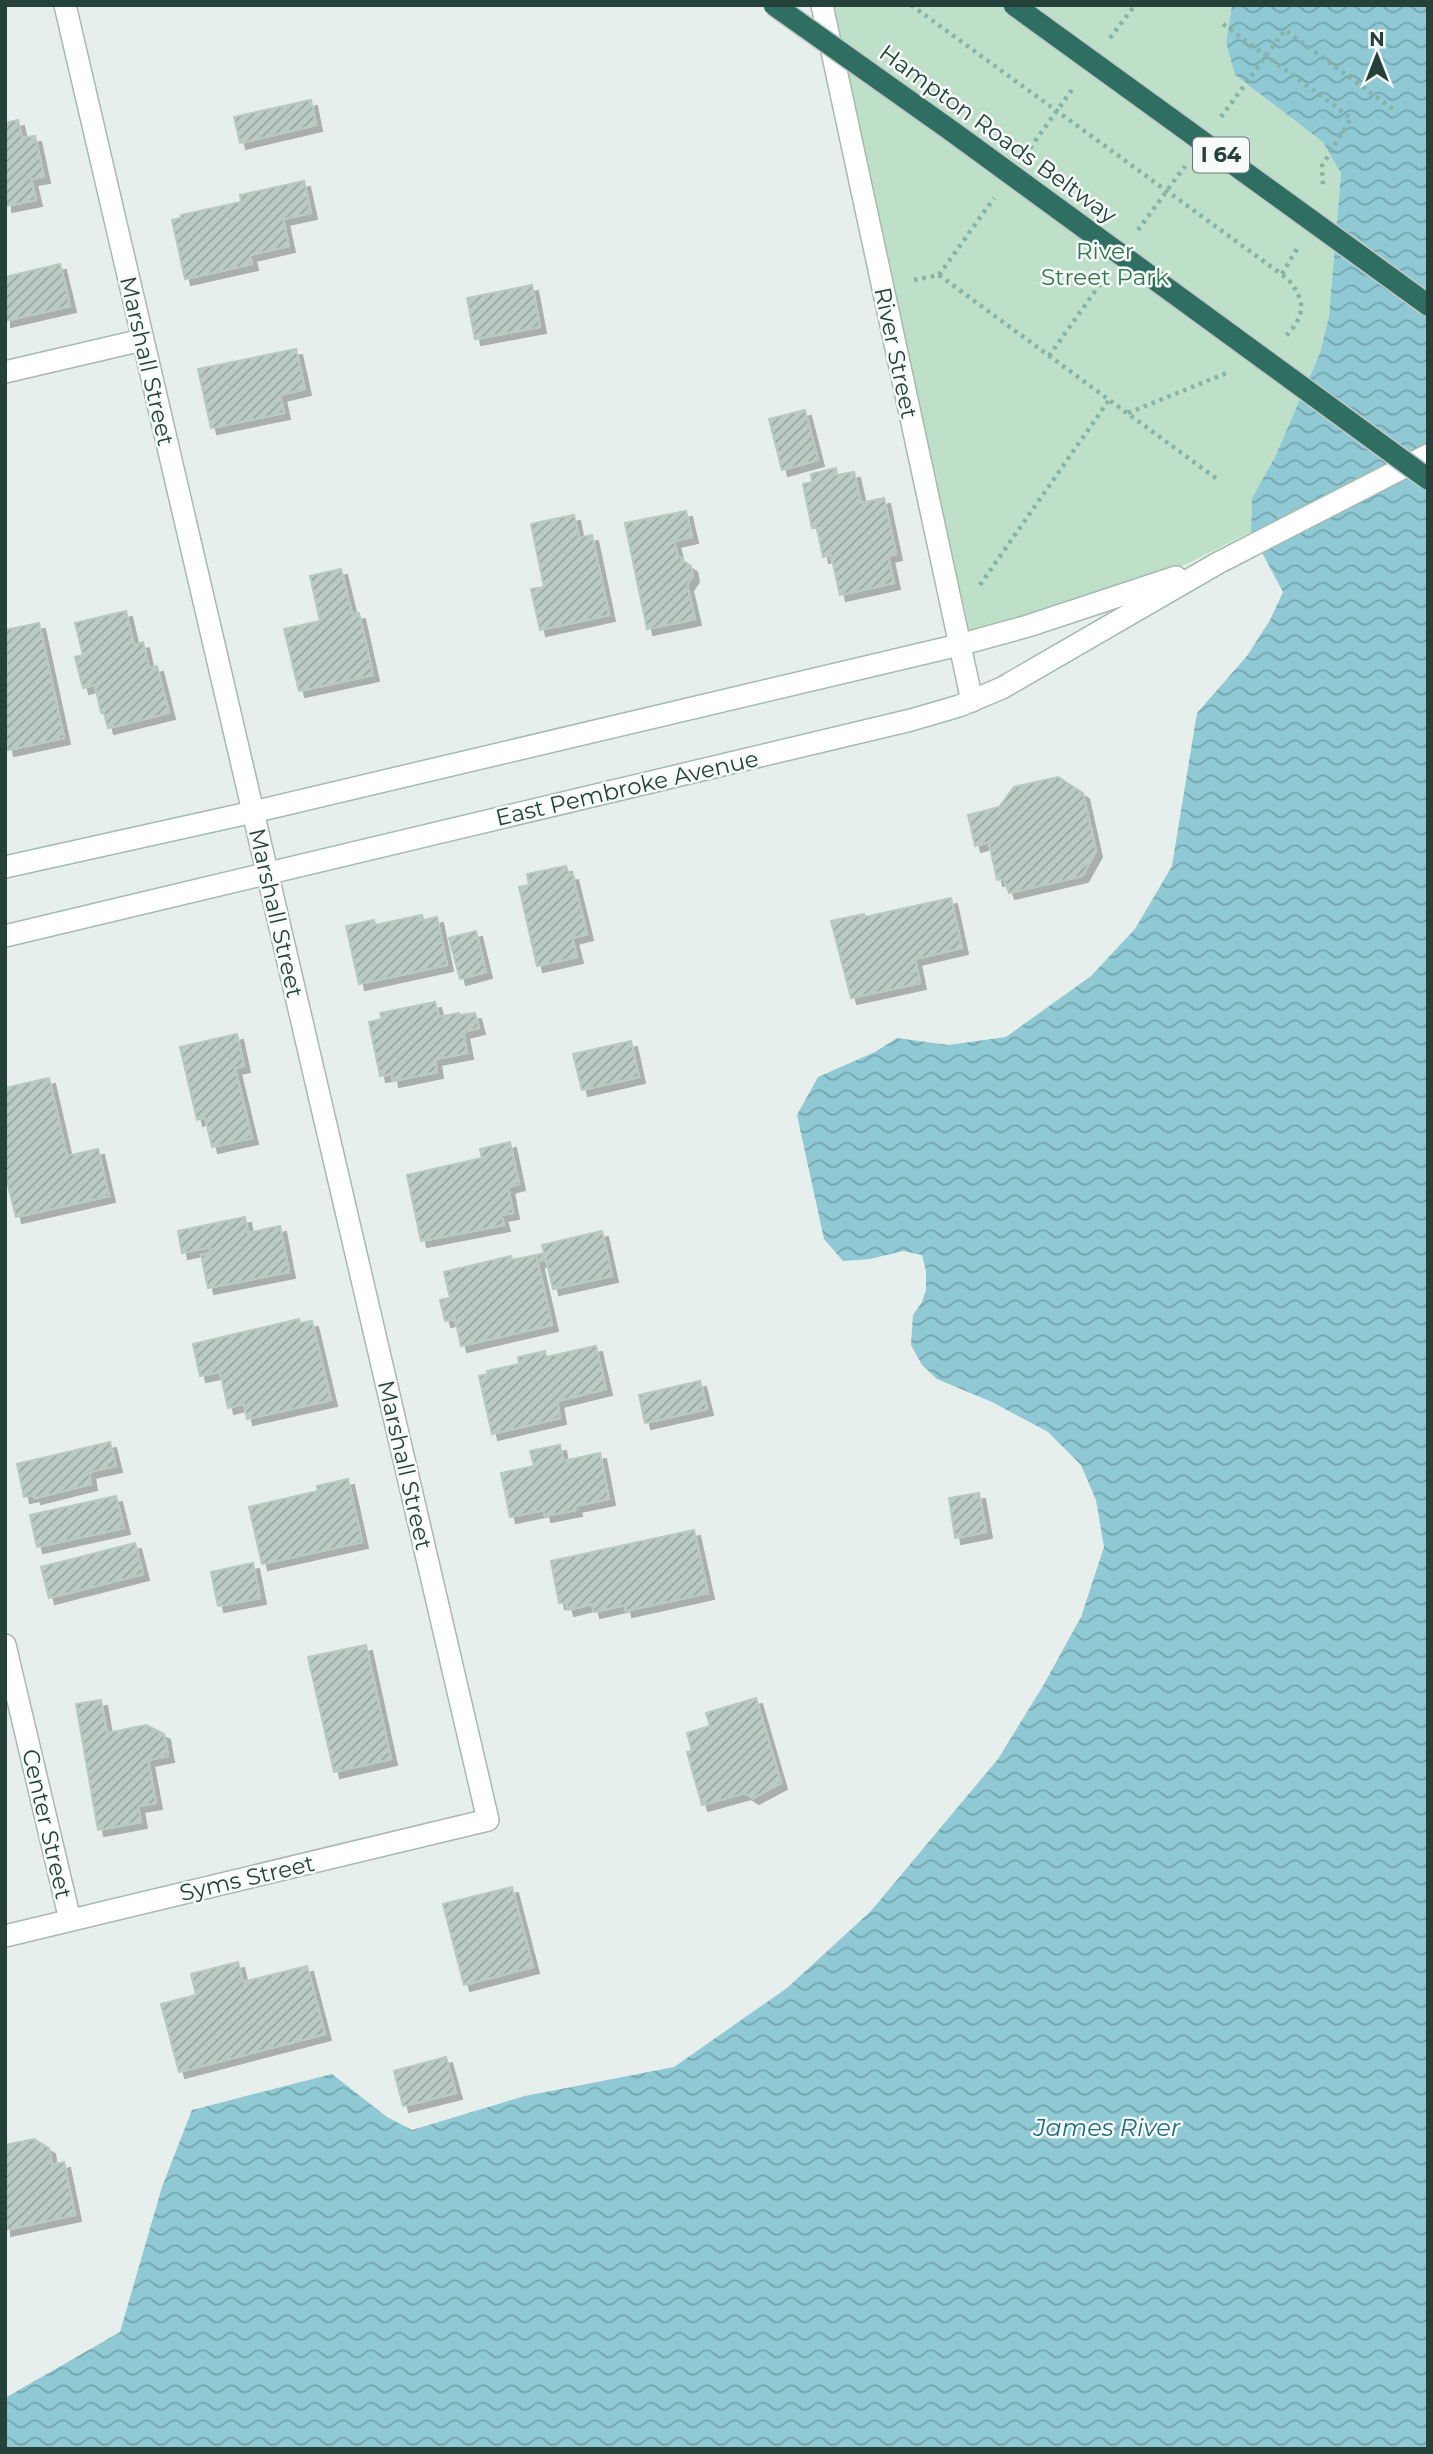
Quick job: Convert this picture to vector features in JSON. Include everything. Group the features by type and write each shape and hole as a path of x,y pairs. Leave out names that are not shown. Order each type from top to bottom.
{"highway":[{"name":"Hampton Roads Beltway","path":"774,5 953,132 1428,479"},
{"name":"I 64","path":"1014,5 1428,305"}],"street":[{"name":"Marshall Street","path":"65,5 488,1820"},
{"name":"River Street","path":"822,5 972,701"},
{"path":"5,372 142,340"},
{"name":"East Pembroke Avenue","path":"5,936 911,720 972,701 1002,688 1218,563 1428,455"},
{"name":"East Pembroke Avenue","path":"5,867 253,812 959,645 1028,626 1218,563"},
{"name":"Center Street","path":"5,1645 70,1920"},
{"name":"Syms Street","path":"5,1936 488,1820"}],"path":[{"path":"911,5 1288,279 1297,290 1302,304 1300,317 1283,339"},
{"path":"1223,24 1351,118 1322,166"},
{"path":"1214,127 1285,30 1397,112"},
{"path":"1135,235 1190,159"},
{"path":"939,275 1217,479"},
{"path":"1049,356 1103,279"},
{"path":"1128,413 1233,370"},
{"path":"973,594 1108,400"}],"green space":[{"name":"River Street Park","path":"814,5 1232,5 1226,43 1235,75 1323,142 1341,172 1329,316 1320,353 1275,457 1252,498 1251,532 1154,580 959,649"}],"water":[{"name":"James River","path":"1232,5 1428,5 1428,2449 5,2449 5,2398 120,2332 162,2187 192,2110 332,2074 387,2117 412,2130 525,2096 674,2067 787,1988 871,1911 998,1759 1081,1617 1104,1547 1096,1500 1081,1465 1048,1432 992,1402 937,1379 922,1365 911,1345 913,1315 926,1290 926,1271 922,1255 903,1251 870,1259 843,1261 824,1239 797,1115 818,1077 875,1052 897,1038 948,1045 1006,1037 1091,976 1135,929 1172,866 1197,713 1247,656 1270,620 1283,592 1251,532 1252,498 1275,457 1320,353 1329,316 1341,173 1323,142 1235,75 1226,43"}],"building":[{"path":"311,100 316,125 240,143 234,117"},
{"path":"18,120 22,138 35,136 44,177 31,179 36,200 6,206 5,123"},
{"path":"304,181 311,213 283,219 289,246 250,255 252,264 185,279 172,220 181,218 181,215 241,202 240,195"},
{"path":"60,264 70,306 5,321 5,277"},
{"path":"532,285 540,327 475,339 467,298"},
{"path":"296,349 305,389 280,395 284,413 211,428 198,369"},
{"path":"805,410 818,460 782,470 769,419"},
{"path":"836,468 837,475 854,472 861,503 884,498 896,554 888,556 894,583 840,595 831,555 823,557 817,528 812,528 803,484 812,482 811,474"},
{"path":"686,511 692,537 674,541 678,557 691,566 693,576 687,585 695,619 647,629 625,523"},
{"path":"574,515 579,538 592,535 609,615 540,630 531,589 544,587 531,524"},
{"path":"341,569 352,614 359,613 373,675 299,691 284,629 320,621 310,576"},
{"path":"126,611 134,645 143,642 149,668 157,666 169,713 108,728 104,713 101,713 95,685 83,688 75,657 83,655 75,623"},
{"path":"39,623 64,738 8,750 5,736 5,630"},
{"path":"1058,777 1083,793 1096,851 1082,876 1009,893 1004,879 997,880 989,842 975,846 968,815 999,807 1014,787"},
{"path":"566,866 569,875 572,874 587,934 572,938 577,957 537,966 519,887 529,885 527,874"},
{"path":"951,898 962,948 915,959 920,983 851,998 831,921 864,914 865,917"},
{"path":"422,915 423,920 437,917 447,965 359,984 346,926 374,920 375,925"},
{"path":"476,931 486,972 460,979 449,938"},
{"path":"435,1002 439,1017 475,1013 479,1028 463,1032 467,1053 435,1059 437,1072 393,1081 392,1074 380,1076 369,1022 382,1019 380,1013"},
{"path":"237,1034 244,1066 235,1068 252,1138 212,1147 205,1117 197,1120 180,1047"},
{"path":"631,1041 639,1077 582,1090 573,1054"},
{"path":"49,1078 67,1156 98,1149 109,1196 16,1217 5,1173 5,1088"},
{"path":"510,1142 519,1184 508,1187 513,1213 501,1215 504,1225 421,1241 407,1175 482,1158 480,1149"},
{"path":"245,1217 248,1233 280,1226 289,1272 208,1288 201,1255 211,1253 210,1247 182,1253 178,1231"},
{"path":"602,1231 612,1276 553,1289 546,1259 537,1262 536,1255 544,1253 542,1245"},
{"path":"536,1255 552,1325 461,1346 455,1319 445,1321 440,1300 450,1298 444,1272 511,1256 512,1260"},
{"path":"299,1319 300,1323 312,1321 331,1400 247,1419 244,1404 228,1408 220,1372 200,1376 193,1344"},
{"path":"596,1346 606,1389 557,1401 560,1418 492,1434 479,1376 488,1374 487,1371 519,1364 518,1357 545,1351 546,1357"},
{"path":"700,1381 707,1409 645,1423 639,1395"},
{"path":"110,1442 116,1466 89,1472 91,1484 35,1498 34,1495 24,1497 17,1464"},
{"path":"560,1445 563,1461 600,1453 609,1499 575,1506 576,1510 545,1516 544,1510 510,1517 501,1473 534,1466 530,1451"},
{"path":"348,1479 362,1542 262,1564 249,1507 318,1491 317,1486"},
{"path":"979,1493 986,1532 955,1538 949,1498"},
{"path":"116,1496 124,1528 37,1547 30,1515"},
{"path":"694,1530 708,1593 626,1611 625,1605 594,1612 592,1604 568,1610 566,1602 559,1603 551,1561"},
{"path":"135,1543 143,1574 49,1598 41,1567"},
{"path":"253,1563 260,1598 218,1606 211,1572"},
{"path":"366,1645 391,1759 334,1772 308,1657"},
{"path":"756,1698 781,1783 753,1798 745,1793 702,1805 687,1752 692,1751 687,1733 710,1726 706,1713"},
{"path":"101,1700 107,1733 146,1725 164,1734 168,1756 148,1760 156,1803 138,1806 141,1822 98,1830 76,1704"},
{"path":"512,1887 533,1967 464,1985 443,1904"},
{"path":"238,1962 243,1982 307,1966 325,2034 179,2072 161,2004 196,1995 191,1974"},
{"path":"446,2057 456,2093 403,2106 394,2071"},
{"path":"34,2139 49,2148 52,2165 64,2162 75,2215 5,2230 5,2145"}]}
